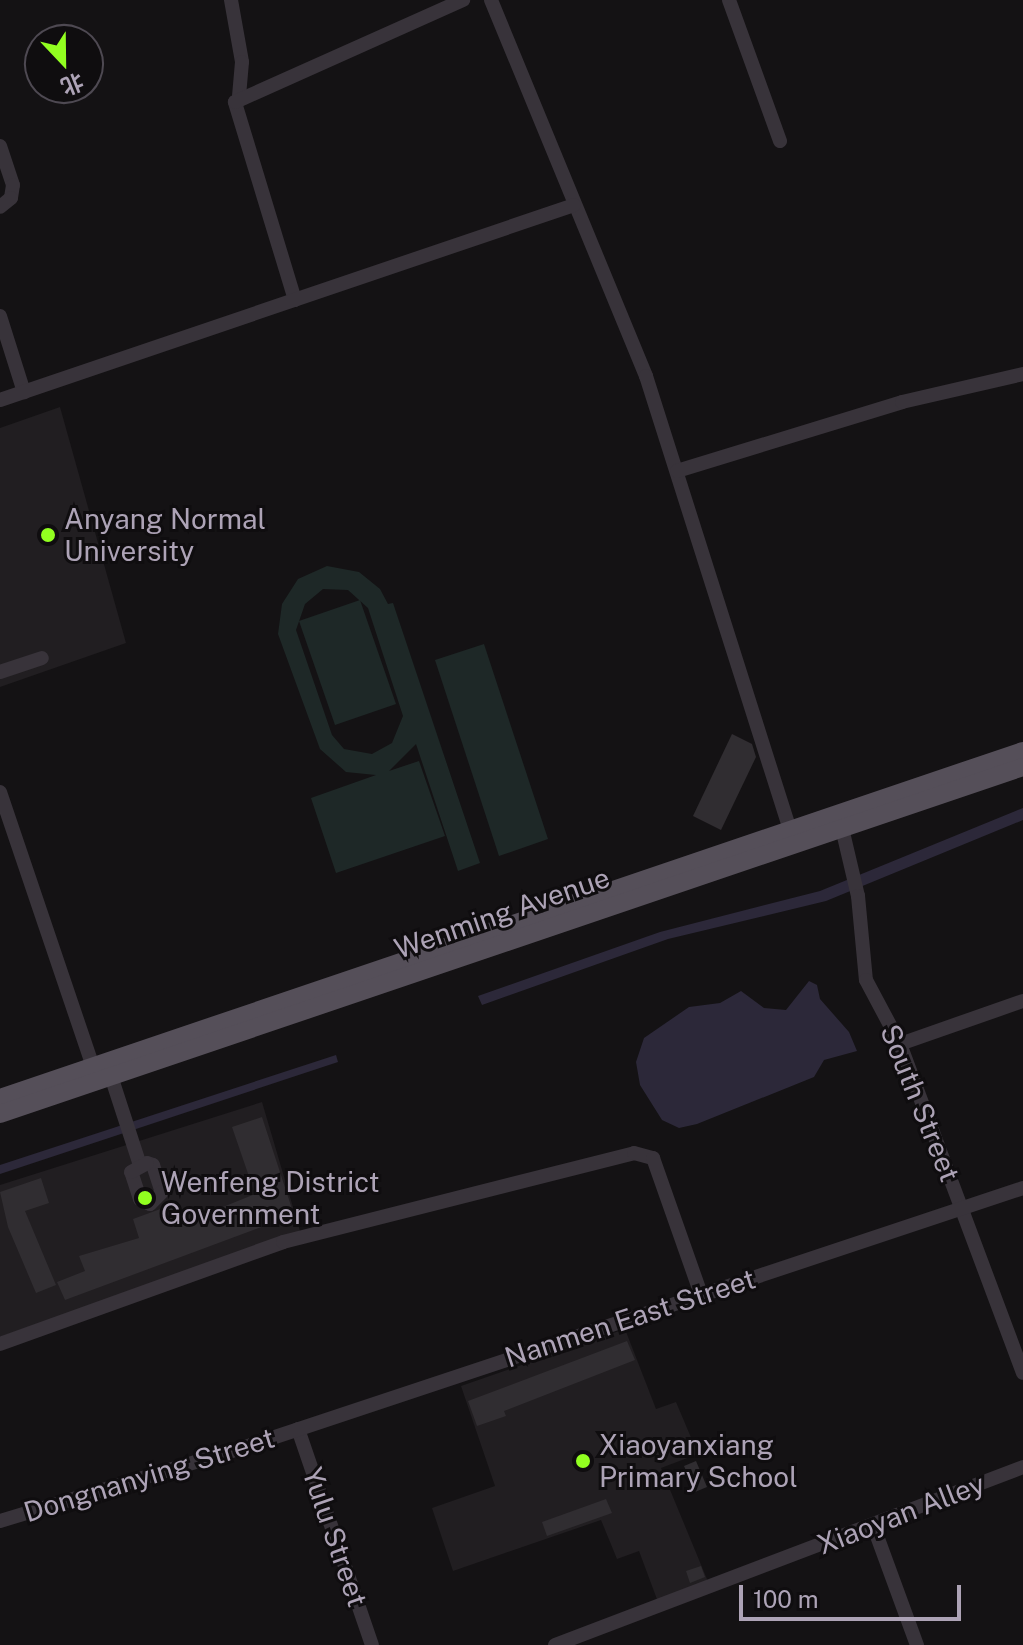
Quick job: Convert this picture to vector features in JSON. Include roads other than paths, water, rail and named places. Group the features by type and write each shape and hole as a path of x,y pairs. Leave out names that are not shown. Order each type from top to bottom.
{"main road":[{"name":"Wenming Avenue","path":"0,1098 1023,751"},
{"name":"Wenming Avenue","path":"0,1114 1023,767"}],"street":[{"path":"231,0 242,62 239,97 234,109 295,300"},
{"path":"239,97 463,0"},
{"path":"491,0 646,376 790,830"},
{"path":"729,0 780,141"},
{"path":"0,146 13,185 11,198 0,207"},
{"path":"0,400 574,205"},
{"path":"0,316 24,392"},
{"path":"677,471 902,402 1023,374"},
{"path":"0,672 42,658"},
{"path":"0,792 93,1066"},
{"name":"South Street","path":"842,828 858,896 866,980 900,1044 1023,1373"},
{"path":"900,1044 1023,1001"},
{"path":"111,1076 140,1165"},
{"path":"0,1344 283,1242 634,1153 653,1158 701,1294"},
{"name":"Nanmen East Street","path":"298,1429 1023,1188"},
{"name":"Dongnanying Street","path":"0,1521 298,1429"},
{"name":"Yulu Street","path":"298,1429 372,1645"},
{"name":"Xiaoyan Alley","path":"555,1645 1023,1467"},
{"path":"873,1525 917,1645"}],"place":[{"name":"Anyang Normal University","path":"48,535"},
{"name":"Wenfeng District Government","path":"145,1198"},
{"name":"Xiaoyanxiang Primary School","path":"583,1461"}]}
